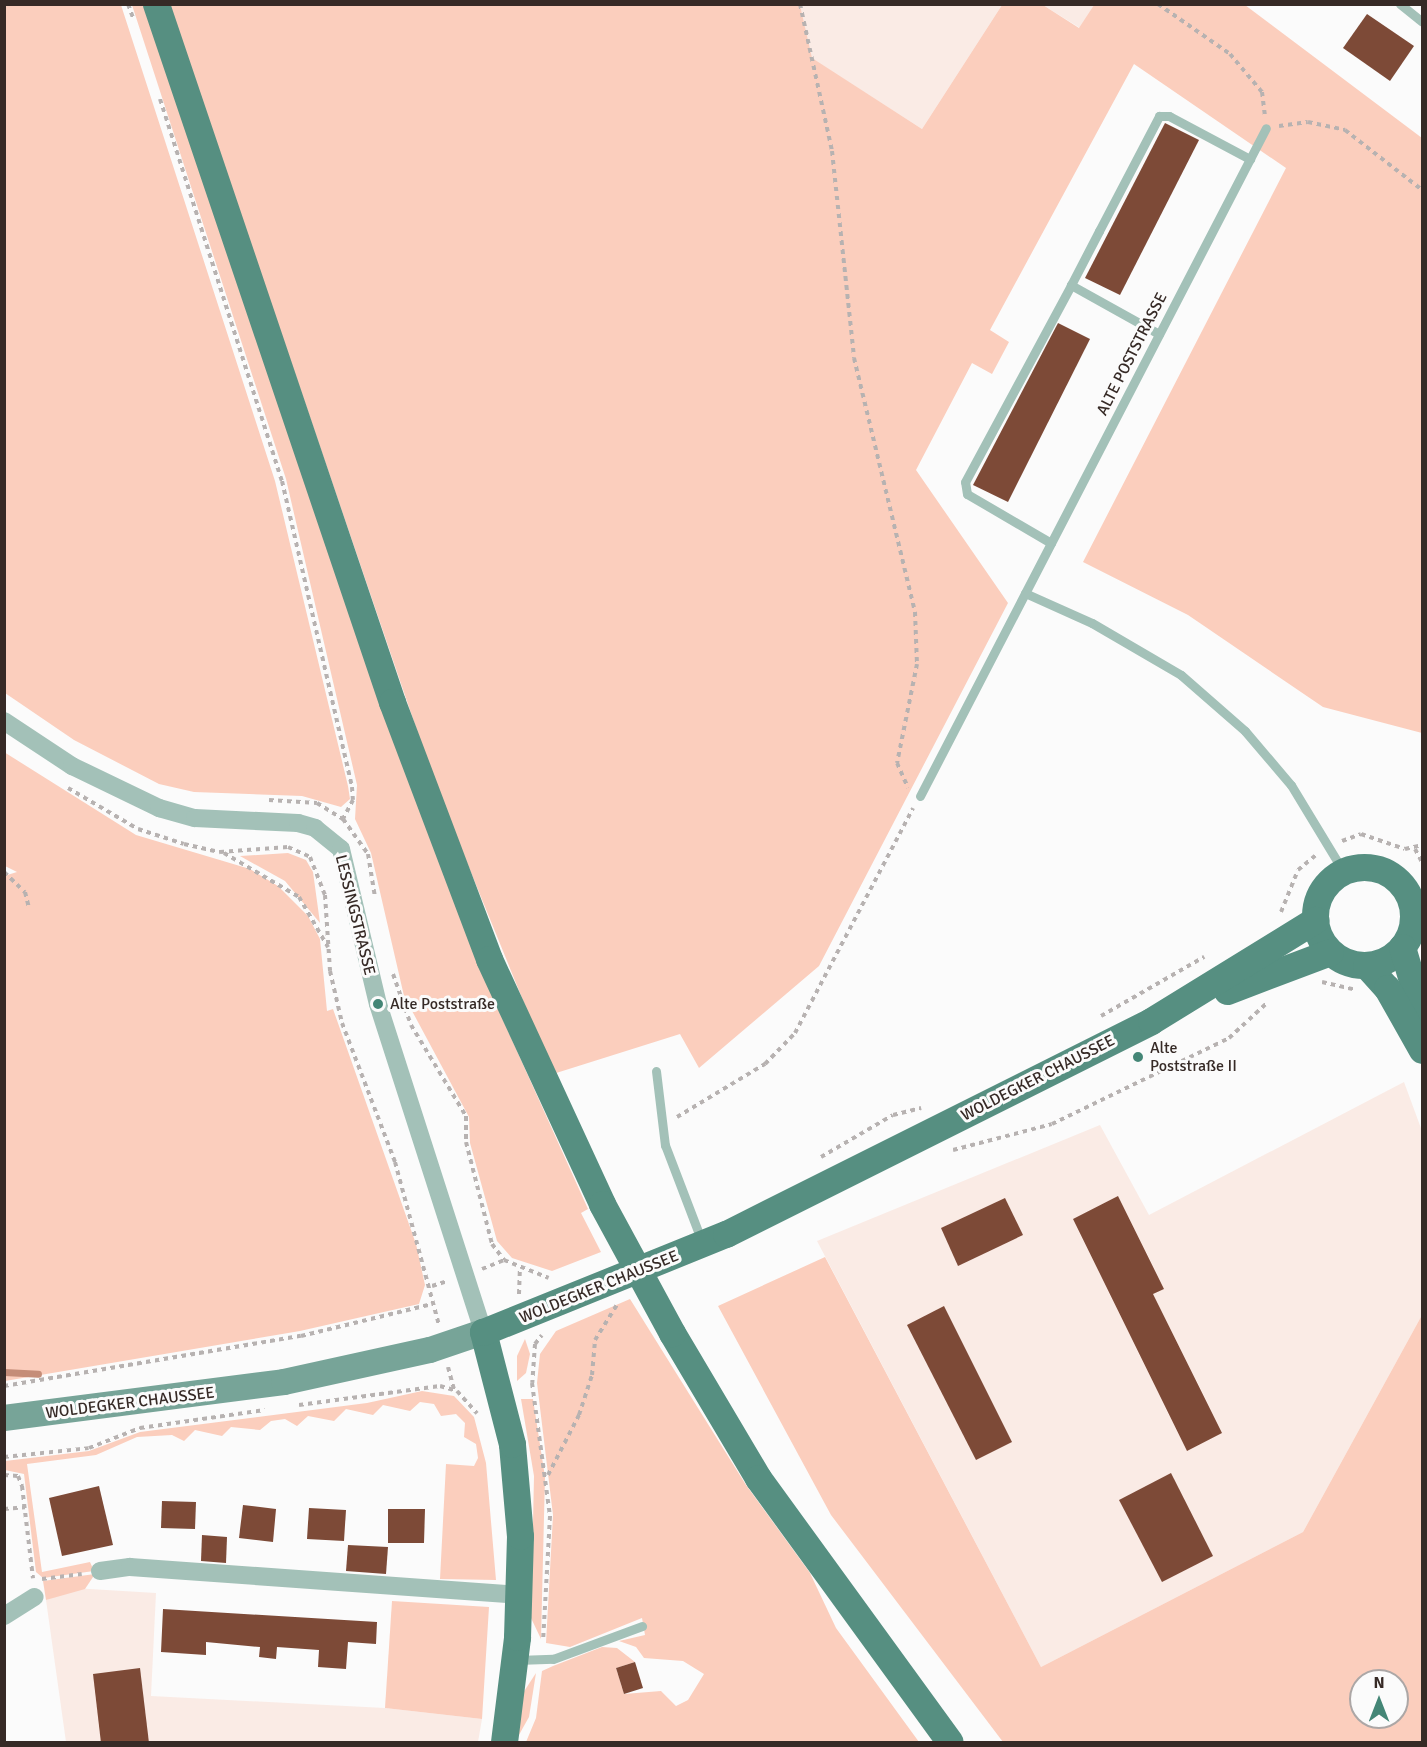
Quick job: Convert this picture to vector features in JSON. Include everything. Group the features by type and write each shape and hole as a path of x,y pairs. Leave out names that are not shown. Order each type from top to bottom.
{"main road":[{"path":"156,4 392,702 489,959 602,1204 672,1333 775,1502 950,1743"},
{"path":"1366,965 1402,947 1412,925 1415,888 1387,872 1372,867 1343,871 1319,895 1315,920 1330,952 1366,965 1387,988 1422,1050"},
{"name":"WOLDEGKER CHAUSSEE","path":"4,1418 284,1382 420,1353 483,1332 703,1245 1151,1020 1315,920"},
{"path":"1402,947 1422,1014"},
{"name":"WOLDEGKER CHAUSSEE","path":"1151,1020 1330,952"},
{"path":"483,1332 512,1444 520,1595 515,1660 504,1743"}],"street":[{"name":"LESSINGSTRASSE","path":"4,721 72,766 159,808 195,818 298,823 315,828 340,849 378,1004 483,1332"},
{"path":"100,1570 130,1567 520,1595"},
{"path":"4,1616 34,1589"}],"lane":[{"path":"1400,4 1422,22"},
{"path":"1051,543 967,494 965,482 1159,116 1169,116 1250,159"},
{"name":"ALTE POSTSTRASSE","path":"920,796 1266,128"},
{"path":"1071,285 1159,334"},
{"path":"1025,593 1092,623 1181,675 1253,740 1291,785 1343,871"},
{"path":"656,1071 665,1145 703,1245"},
{"path":"515,1660 553,1659 642,1626"}],"path":[{"path":"128,4 135,25"},
{"path":"675,1125 680,1112 765,1064 795,1033 920,796 907,787 897,763 917,664 915,612 854,357 832,151 800,4"},
{"path":"1158,4 1230,54 1262,92 1266,128 1308,122 1344,130 1422,190"},
{"path":"157,88 282,481 352,787 353,800 342,819"},
{"path":"61,783 138,829 220,852 253,866 298,897 330,950"},
{"path":"256,799 302,799 342,819 368,854 377,908"},
{"path":"1280,918 1298,870 1330,847 1361,834 1414,849 1422,845"},
{"path":"4,1386 301,1336 432,1304 432,1286 395,1162 342,1023 330,950 325,895 310,857 288,847 220,852"},
{"path":"1414,849 1422,862"},
{"path":"4,872 25,892 29,908"},
{"path":"1097,1018 1209,954"},
{"path":"391,964 411,1024 466,1116 484,1221 504,1260 520,1268"},
{"path":"1310,982 1373,995 1387,988"},
{"path":"942,1154 1052,1124 1229,1038 1279,995"},
{"path":"816,1161 893,1115 933,1104"},
{"path":"601,1308 630,1296"},
{"path":"548,1476 579,1415 592,1375 595,1340 620,1300"},
{"path":"532,1383 535,1344 547,1332"},
{"path":"291,1405 366,1400 421,1387 454,1389 465,1398"},
{"path":"4,1457 89,1448 140,1428 272,1409"},
{"path":"4,1475 18,1476 25,1506 34,1589 100,1570"},
{"path":"4,1509 25,1506"}],"shaded area":[{"path":"4,5 121,5 275,481 348,786 350,799 341,807 302,796 194,792 159,784 74,740 5,693"},
{"path":"132,5 144,5 477,962 588,1209 581,1213 601,1252 552,1271 512,1258 497,1241 470,1143 469,1117 404,996 371,853 355,819 357,785 286,479"},
{"path":"169,5 800,5 812,58 922,129 1002,5 1043,5 1079,28 1094,5 1245,5 1422,138 1422,733 1323,707 1188,615 1083,562 1286,168 1134,64 990,330 1009,342 992,374 972,363 916,470 1008,603 819,966 699,1068 680,1034 553,1074 437,789"},
{"path":"800,5 1002,5 922,129 811,58"},
{"path":"1043,5 1094,5 1080,28"},
{"path":"4,752 136,835 250,869 278,886 308,916 320,939 327,1011 333,1009 416,1244 425,1285 419,1304 300,1331 5,1381 4,876 17,872 5,866"},
{"path":"288,853 306,860 313,872 320,923 285,881 240,856"},
{"path":"1404,1082 1422,1131 1422,1315 1303,1532 1041,1667 817,1241 1100,1125 1149,1215"},
{"path":"825,1257 1041,1667 1303,1532 1422,1315 1422,1742 1003,1742 831,1515 718,1306"},
{"path":"630,1299 746,1485 810,1573 836,1628 919,1742 526,1742 536,1718 542,1671 602,1647 617,1648 635,1662 616,1668 624,1694 661,1691 676,1706 688,1700 704,1674 683,1661 644,1658 636,1647 619,1641 645,1635 642,1618 570,1647 546,1643 553,1515 537,1383 540,1354 556,1331"},
{"path":"525,1339 530,1354 526,1373 517,1381 517,1356"},
{"path":"422,1391 454,1396 474,1417 486,1463 496,1580 440,1579 446,1464 474,1466 478,1458 476,1444 464,1437 465,1423 456,1414 441,1416 434,1404 420,1402 410,1411 383,1405 373,1415 346,1409 334,1421 308,1416 297,1426 285,1419 271,1421 260,1430 231,1427 222,1436 195,1430 184,1441 172,1435 137,1437 96,1455 27,1464 42,1572 90,1562 94,1571 43,1578 36,1572 24,1474 5,1470 5,1461 89,1451 140,1432 367,1403"},
{"path":"521,1399 533,1399 545,1477 541,1639 531,1618 534,1476"},
{"path":"95,1574 85,1589 46,1600 43,1581"},
{"path":"73,1588 156,1593 151,1696 385,1708 482,1719 478,1742 66,1742 46,1600"},
{"path":"392,1601 489,1607 482,1719 385,1708"},
{"path":"536,1673 529,1717 515,1742 523,1693"}],"building":[{"path":"1367,14 1414,46 1390,81 1343,48"},
{"path":"1165,123 1199,140 1120,295 1085,278"},
{"path":"1058,323 1090,339 1008,502 973,485"},
{"path":"1118,1196 1164,1289 1153,1294 1222,1433 1187,1451 1073,1219"},
{"path":"1005,1198 1023,1235 958,1266 941,1228"},
{"path":"944,1306 1012,1442 976,1460 907,1325"},
{"path":"1171,1473 1213,1556 1162,1582 1119,1500"},
{"path":"99,1486 113,1545 62,1556 49,1498"},
{"path":"162,1501 196,1502 195,1529 161,1528"},
{"path":"243,1505 276,1509 273,1542 239,1538"},
{"path":"309,1508 346,1510 344,1541 307,1539"},
{"path":"388,1509 425,1509 424,1543 388,1543"},
{"path":"202,1535 227,1537 226,1563 201,1561"},
{"path":"348,1545 388,1547 386,1574 346,1571"},
{"path":"163,1609 377,1622 376,1644 348,1642 346,1669 318,1667 319,1650 277,1647 276,1659 259,1657 260,1647 206,1642 206,1655 161,1652"},
{"path":"635,1662 643,1688 624,1694 616,1668"},
{"path":"140,1668 149,1743 101,1743 93,1674"}],"waterway":[{"path":"4,1372 38,1374"}],"place":[{"name":"Alte Poststraße","path":"378,1004"},
{"name":"Alte Poststraße II","path":"1138,1057"}]}
